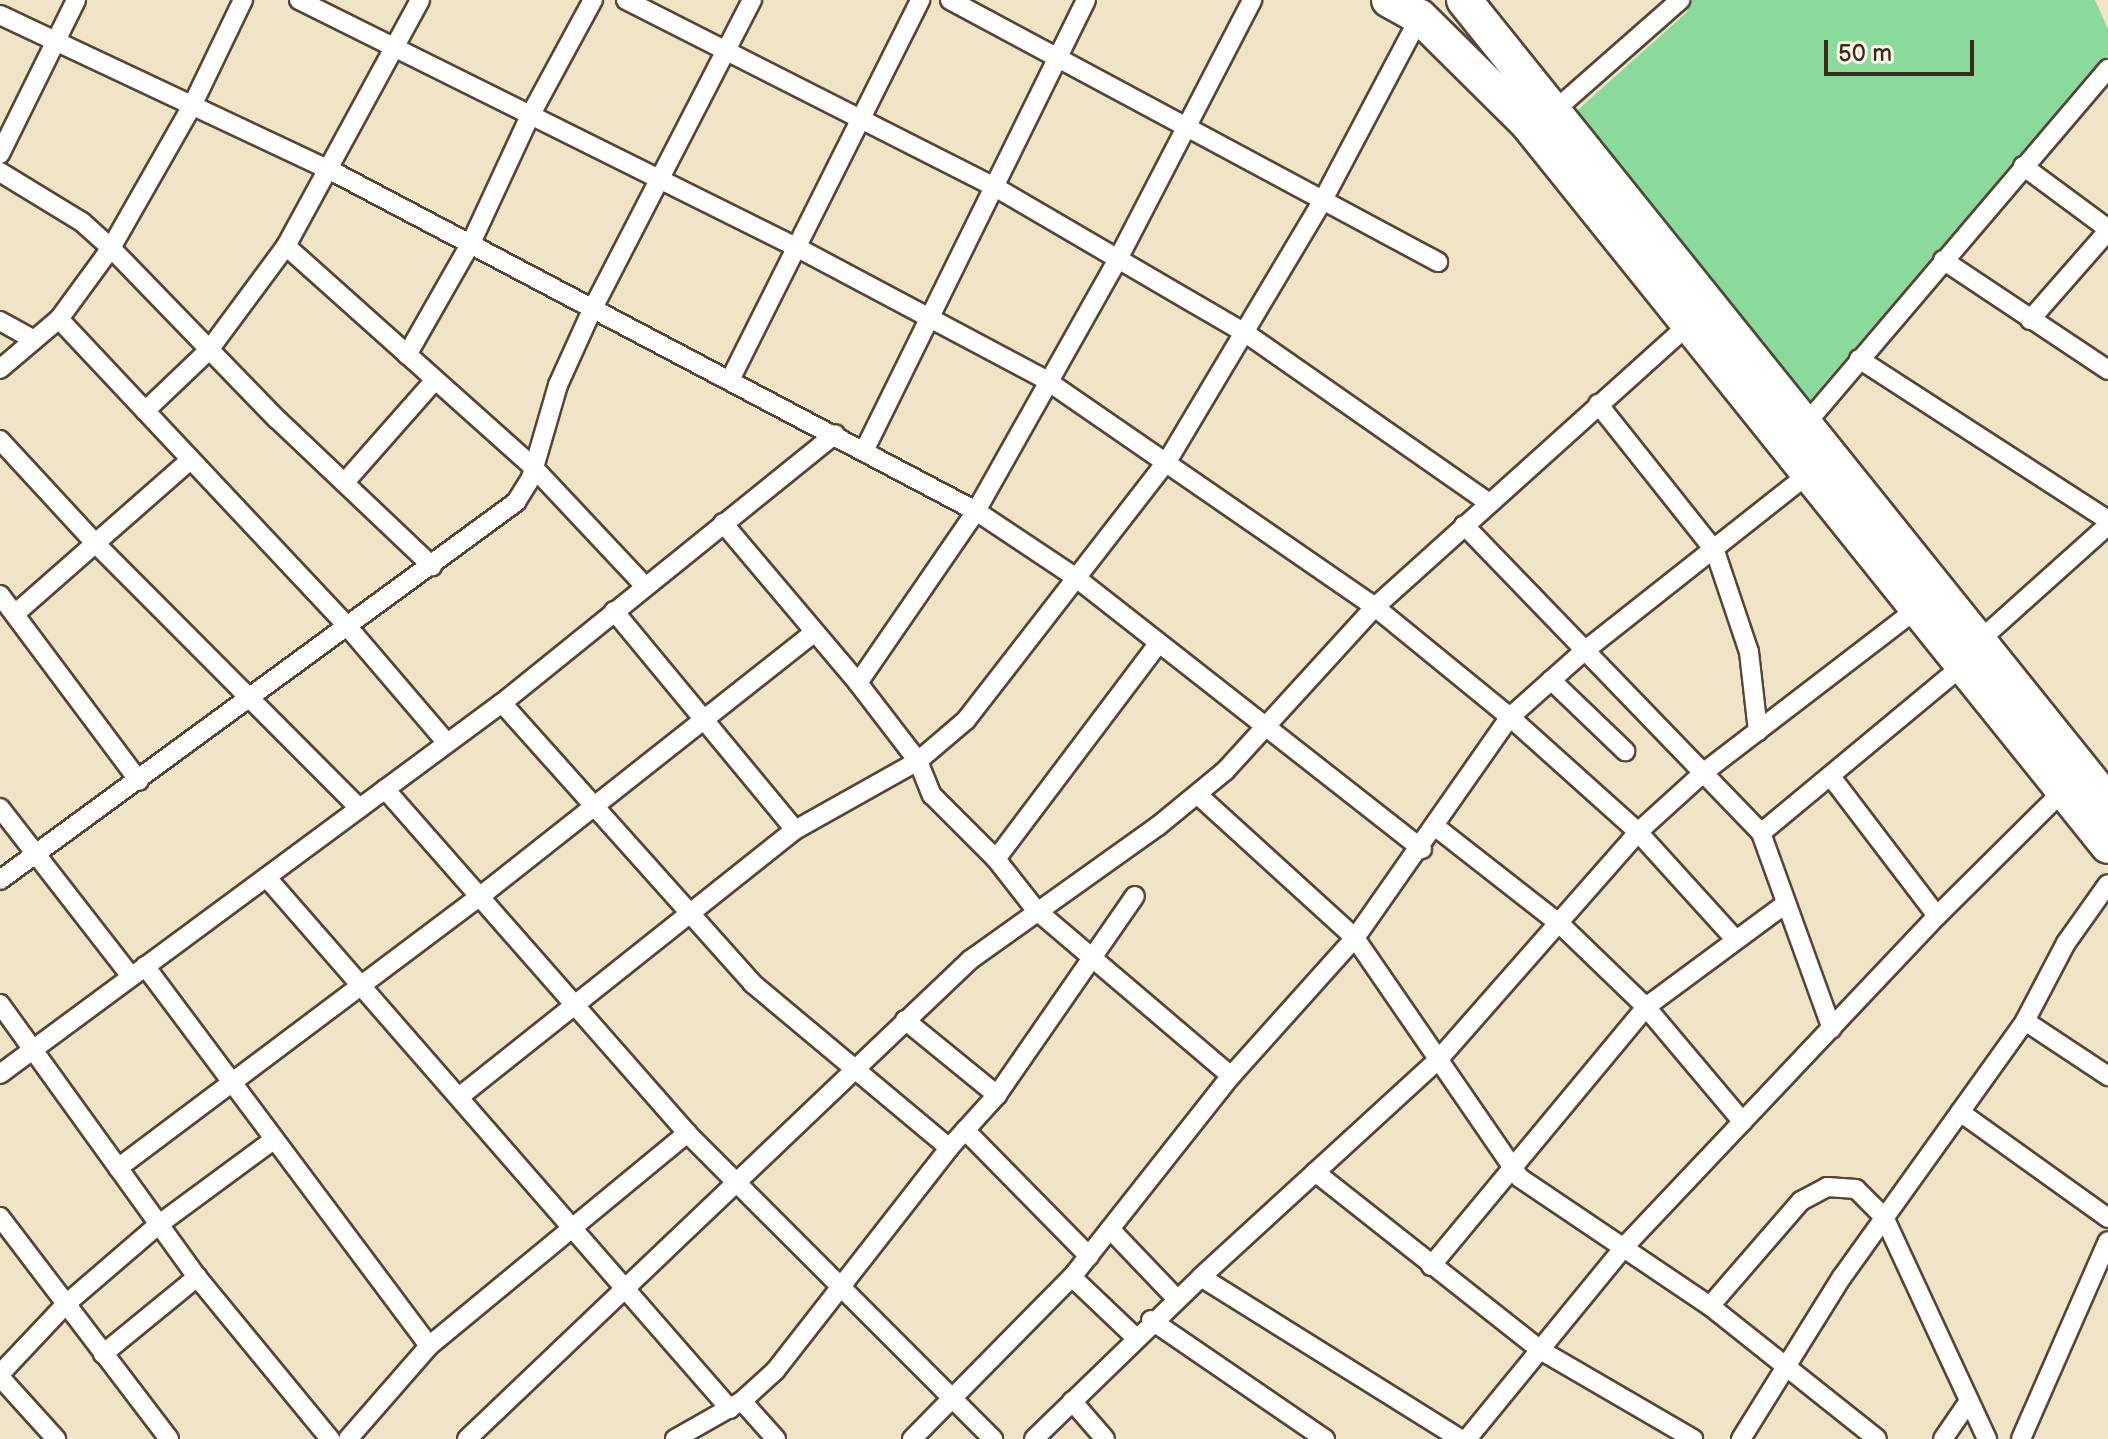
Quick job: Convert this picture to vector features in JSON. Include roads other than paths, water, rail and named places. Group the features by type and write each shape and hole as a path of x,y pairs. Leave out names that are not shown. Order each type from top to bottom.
{"highway":[{"path":"1389,0 1420,17 1528,124 1917,609 1971,653 2108,802"},
{"path":"1464,0 1555,110 1804,426 2108,846"}],"street":[{"path":"0,154 76,0"},
{"path":"0,369 59,319 111,248 191,108 243,0"},
{"path":"299,0 798,248 1046,380 1168,460 1375,607 1510,717 1638,832 1734,938"},
{"path":"145,411 209,350 286,246 420,0"},
{"path":"407,355 471,243 531,114 593,0"},
{"path":"626,0 995,187 1247,334 1488,502"},
{"path":"0,880 516,502 534,468 558,385 593,308 661,182 752,0"},
{"path":"730,380 920,0"},
{"path":"950,0 1324,198 1438,262"},
{"path":"865,449 1086,0"},
{"path":"858,683 976,511 1046,380 1118,259 1252,0"},
{"path":"1555,110 1680,0"},
{"path":"0,15 54,44 330,170 865,449 976,511 1075,577 1265,730 1422,849"},
{"path":"459,1097 687,912 795,830 918,761 966,720 1168,460 1247,334 1324,198 1420,17"},
{"path":"1804,426 2108,69"},
{"path":"2023,166 2108,230 2030,320"},
{"path":"0,172 82,222 111,248 209,350 432,566"},
{"path":"286,246 534,468 645,586"},
{"path":"1943,260 2108,370"},
{"path":"59,319 347,626 446,742"},
{"path":"0,321 34,340"},
{"path":"467,1439 735,1180 970,960 1198,795 1265,730 1375,607 1688,325"},
{"path":"1761,833 1832,778 1971,653 2108,523 1859,359"},
{"path":"345,482 434,381"},
{"path":"1598,404 1715,551 1749,652 1758,731"},
{"path":"0,1074 268,879 446,742 502,703 835,434"},
{"path":"0,440 96,544 359,808"},
{"path":"16,613 189,461"},
{"path":"912,1439 1072,1277 1231,1076 1355,938 1437,828 1510,717 1583,652 1715,551 1808,474"},
{"path":"723,523 858,683 918,761 932,795 996,859 1036,910 1093,963 1231,1076"},
{"path":"1464,525 1583,652 1761,833 1832,1029"},
{"path":"1,597 16,613 139,781"},
{"path":"1034,1439 1151,1320 1438,1060 1638,832 1703,773 1917,609"},
{"path":"614,611 795,830"},
{"path":"118,1168 358,984 478,898 702,718 814,633"},
{"path":"996,859 1158,644"},
{"path":"1551,680 1625,751"},
{"path":"502,703 687,912 774,1004 857,1067 949,1148"},
{"path":"1832,778 1937,916"},
{"path":"385,789 571,1006 687,1133 844,1285 993,1439"},
{"path":"1467,1439 1624,1247 1937,916 2065,789"},
{"path":"1198,795 1355,938 1512,1168 1546,1198 1710,1306 1877,1439"},
{"path":"0,808 230,1085 429,1346"},
{"path":"1437,828 1560,924 1646,1007 1743,1122"},
{"path":"268,879 623,1289 736,1405 776,1439"},
{"path":"1741,1439 1782,1366 1884,1217 2025,1021 2066,943 2108,884"},
{"path":"680,1438 736,1405 775,1371 949,1148 997,1095 1093,963 1135,896"},
{"path":"1431,1266 1646,1007 1734,938 1785,904"},
{"path":"0,1004 197,1277 330,1439"},
{"path":"905,1020 997,1095"},
{"path":"2025,1021 2108,1076"},
{"path":"1960,1112 2108,1218"},
{"path":"965,1130 1089,1256"},
{"path":"348,1439 429,1346 687,1133"},
{"path":"56,1439 0,1375 66,1304 158,1225 272,1141"},
{"path":"1315,1172 1542,1351 1693,1439"},
{"path":"1710,1306 1791,1211 1814,1193 1847,1186 1884,1217 1987,1439"},
{"path":"0,1217 169,1439"},
{"path":"1110,1229 1176,1298"},
{"path":"2021,1439 2108,1241"},
{"path":"103,1354 197,1277"},
{"path":"1072,1277 1134,1336"},
{"path":"1201,1277 1460,1439"},
{"path":"1151,1320 1325,1439"},
{"path":"1072,1401 1105,1439"},
{"path":"1943,1439 1969,1401"}]}
